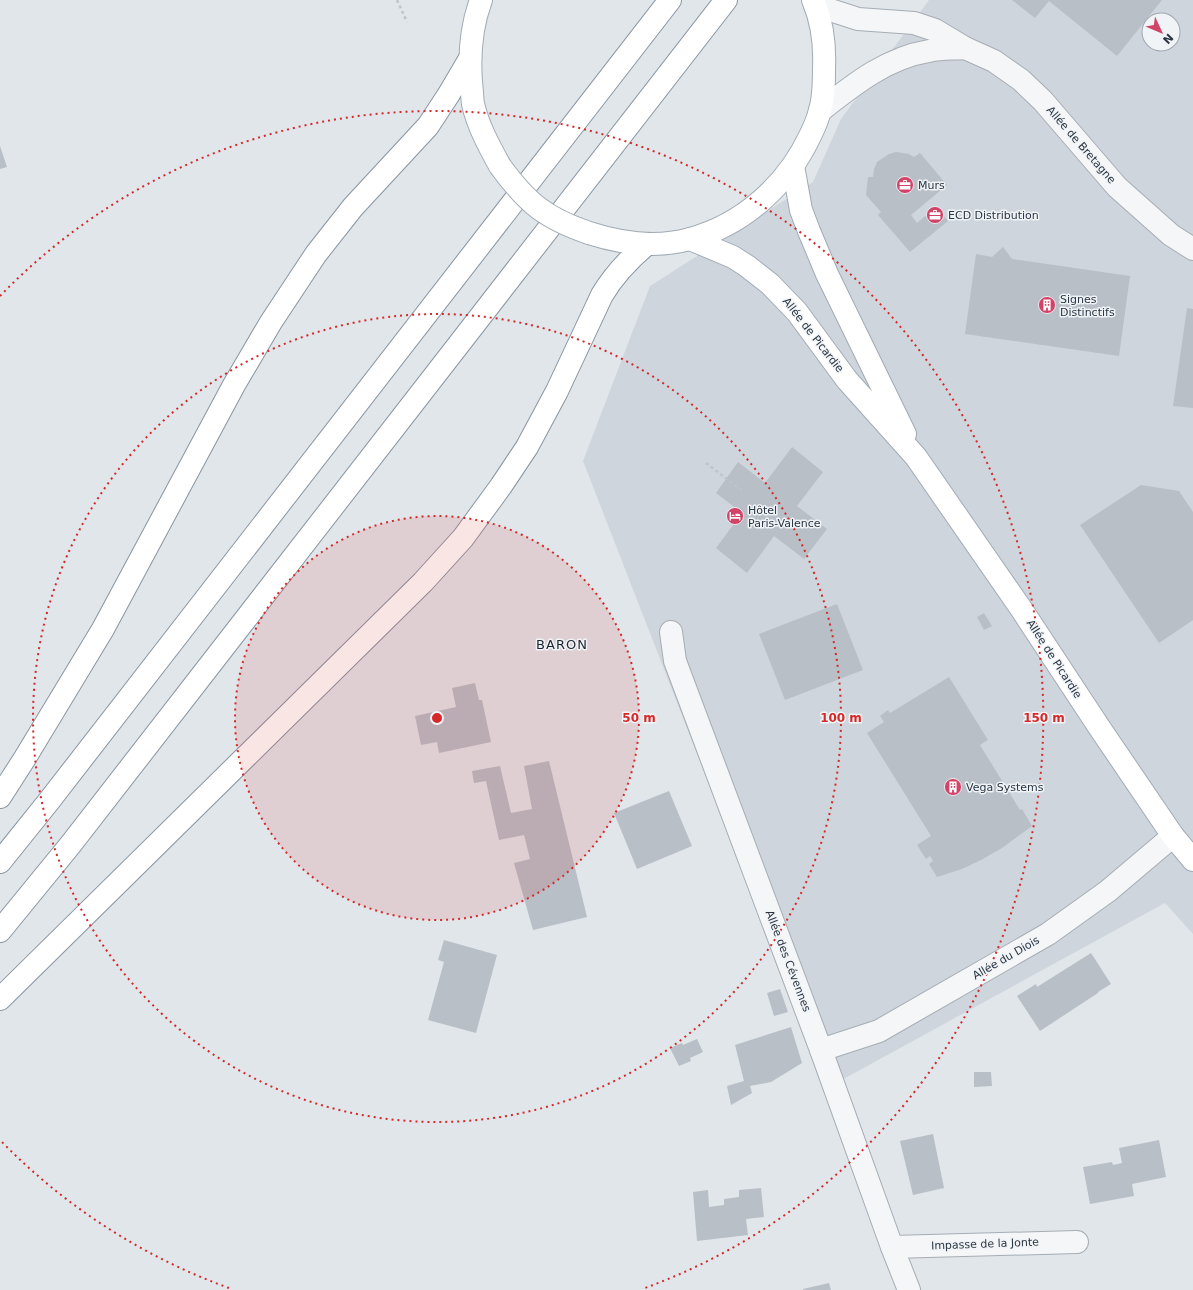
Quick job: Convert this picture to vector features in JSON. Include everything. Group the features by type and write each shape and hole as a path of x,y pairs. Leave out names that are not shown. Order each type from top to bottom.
{"main road":[{"path":"463,0 472,28"},
{"path":"481,0 472,28 469,60 473,103 487,144 500,166 513,184 537,208 551,217 589,233 621,241 647,244 668,243 690,239 709,232 760,203 779,185 793,166 805,146 820,111 824,85 823,40 814,2"},
{"path":"0,862 54,795 670,0"},
{"path":"0,931 71,844 726,0"},
{"path":"0,797 26,758 99,636 234,385 271,322 316,254 353,206 428,126 469,60"},
{"name":"Allée de Picardie","path":"793,166 802,210 827,274 916,456"},
{"name":"Allée de Picardie","path":"690,239 733,257 770,284 797,312 847,380 916,456 1022,610 1173,836 1193,860"},
{"path":"0,999 423,582 463,538 527,448 557,391 609,283 628,260 647,244"}],"street":[{"name":"Allée de Bretagne","path":"814,2 858,19 914,24 935,30 965,48 994,61 1021,80 1043,101 1117,187 1166,231 1193,249"},
{"path":"820,111 864,77 893,62 930,50 965,48"},
{"name":"Allée des Cévennes","path":"671,632 675,661 821,1050 909,1290"},
{"name":"Allée du Diois","path":"821,1050 879,1031 1048,934 1108,891 1173,836"},
{"name":"Impasse de la Jonte","path":"892,1247 1077,1242"}],"path":[{"path":"397,0 407,22"},
{"path":"706,463 744,492"}],"shaded area":[{"path":"929,0 1193,0 1193,934 1165,903 827,1088 583,461 650,286 813,182 841,119"}],"building":[{"path":"1012,0 1162,0 1152,12 1141,12 1141,26 1117,56 1049,1 1035,18"},
{"path":"0,146 7,167 0,169"},
{"path":"896,152 909,154 914,157 920,153 947,185 911,215 917,223 936,207 948,221 910,252 878,215 881,212 866,195 868,177 873,177 877,162 889,154"},
{"name":"Signes Distinctifs","path":"1003,247 1012,259 1130,276 1119,356 965,334 976,254 992,257"},
{"path":"1187,308 1193,309 1193,408 1173,406"},
{"path":"792,447 823,472 797,506 827,529 804,559 774,536 747,573 716,548 742,513 716,493 738,462 765,483"},
{"path":"1141,485 1179,491 1193,512 1193,620 1159,643 1080,525"},
{"path":"837,604 863,670 785,700 759,634"},
{"path":"984,613 992,626 984,630 977,617"},
{"name":"Vega Systems","path":"949,677 988,740 980,745 1020,810 1022,809 1032,826 1002,848 981,860 962,869 937,877 929,864 933,861 930,856 926,859 917,845 931,836 867,733 884,722 880,716 888,710 890,713"},
{"path":"475,683 479,700 482,700 491,742 439,753 437,742 421,745 415,716 456,707 452,688"},
{"path":"549,761 587,917 533,930 514,863 530,859 524,835 499,840 486,781 474,783 472,771 500,766 511,813 532,809 524,766"},
{"path":"669,791 692,846 637,869 614,813"},
{"path":"444,940 497,955 476,1033 428,1020 444,962 438,960"},
{"path":"1091,953 1111,984 1040,1031 1017,996 1036,984 1037,987"},
{"path":"780,989 788,1012 774,1016 767,993"},
{"path":"791,1027 802,1063 771,1082 750,1086 752,1093 731,1105 727,1086 744,1081 735,1045"},
{"path":"697,1039 703,1052 690,1058 691,1061 679,1066 670,1048 682,1043 683,1045"},
{"path":"974,1072 991,1072 992,1086 974,1087"},
{"path":"933,1134 944,1188 913,1195 900,1141"},
{"path":"1159,1140 1166,1177 1132,1184 1134,1196 1090,1204 1083,1167 1112,1162 1113,1165 1122,1163 1119,1148"},
{"path":"761,1188 764,1217 746,1219 748,1235 697,1241 693,1192 708,1190 709,1207 724,1205 724,1199 739,1197 739,1190"},
{"path":"829,1283 831,1290 803,1290 803,1289"}],"place":[{"name":"Murs","path":"905,185"},
{"name":"ECD Distribution","path":"935,215"},
{"name":"Signes Distinctifs","path":"1047,305"},
{"name":"Hôtel Paris-Valence","path":"735,516"},
{"name":"Vega Systems","path":"953,787"}],"district":[{"name":"BARON","path":"562,644"}]}
